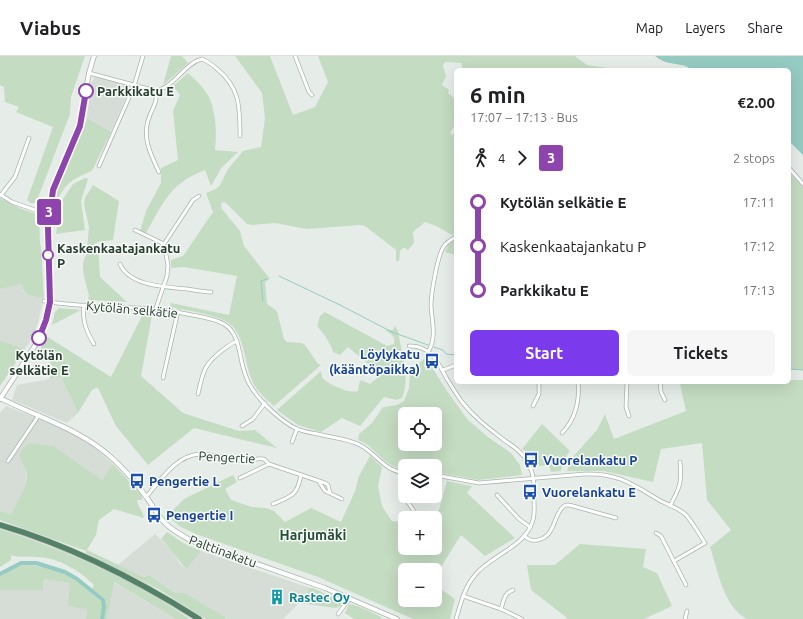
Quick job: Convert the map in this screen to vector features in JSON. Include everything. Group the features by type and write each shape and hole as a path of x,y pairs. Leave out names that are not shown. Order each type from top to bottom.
{"highway":[{"path":"0,526 31,535 78,553 142,584 184,609 197,619"}],"street":[{"path":"0,399 36,344 42,331 50,302 48,242 49,214 53,190 80,126 94,56"},
{"path":"99,166 134,86 143,56"},
{"path":"295,56 309,92 312,95"},
{"path":"90,73 156,91 163,89 194,62 203,58 221,72 233,87 239,104 240,136"},
{"path":"156,91 157,99 149,116 146,135 149,151 159,172"},
{"path":"29,138 15,176 1,195 12,202 49,214"},
{"path":"791,170 803,184"},
{"path":"156,308 167,276 168,265 164,244 193,200 199,196"},
{"path":"135,230 164,244"},
{"path":"428,352 433,342 432,297 440,253 446,243 454,238"},
{"path":"120,264 122,270 131,277 163,287 211,292"},
{"name":"Kytölän selkätie","path":"44,301 84,305 156,308 217,320 226,325 237,341 246,377 252,389 282,419 297,429 351,441 369,450 389,468 398,471"},
{"path":"84,305 84,325 87,334 94,344"},
{"path":"163,378 178,312"},
{"path":"198,394 204,369 208,362 214,356 237,341"},
{"path":"409,346 419,347 428,352 438,362 451,386 471,412 524,456 530,465 534,478 534,514 530,527 524,536 513,546 482,567 467,586 456,619"},
{"path":"443,370 454,366"},
{"path":"533,406 539,394 539,384"},
{"path":"562,433 569,425 579,399 578,384"},
{"path":"627,384 626,407 629,416"},
{"path":"660,384 661,392 665,400"},
{"name":"Palttinakatu","path":"0,399 39,415 85,437 99,447 113,459 146,497 164,523 175,532 190,540 312,583 350,598 390,618 398,619"},
{"path":"242,426 252,418 265,403"},
{"path":"8,460 39,415"},
{"path":"292,442 297,429"},
{"name":"Pengertie","path":"146,497 170,469 189,456 200,454 242,460 258,458 264,459 269,464 325,483 328,485 330,493"},
{"path":"670,506 680,488 680,462"},
{"path":"240,478 269,464"},
{"path":"442,476 479,483 594,474 611,476 629,482 687,516 705,543 674,561"},
{"path":"273,504 290,497 296,492 299,487 301,475"},
{"name":"Pengertie","path":"319,482 323,490 342,499"},
{"path":"497,495 519,519 530,527"},
{"path":"524,536 532,540 541,539 546,536 552,528 562,508 567,505 616,518"},
{"path":"656,533 661,536 686,585"},
{"path":"501,609 505,595 513,590"},
{"path":"463,596 501,609 522,619"},
{"path":"338,614 350,598"},
{"path":"685,619 687,611"}],"shaded area":[{"path":"96,76 130,87 111,132 87,118 91,83"},
{"path":"21,283 23,291 30,296 44,298 38,323 32,338 25,349 0,340 0,289"},
{"path":"61,377 78,413 67,423 12,400 17,385"},
{"path":"6,406 73,433 95,448 113,464 102,480 54,446 30,443 19,457 27,473 24,489 11,514 0,511 0,413"},
{"path":"155,534 172,551 180,564 187,569 201,551 310,588 299,603 283,619 225,619 225,617 185,593 175,593 149,575 144,577 118,565"},
{"path":"44,579 71,583 87,609 86,619 0,619 0,590 43,590"},
{"path":"113,582 176,619 107,619"}],"green space":[{"path":"0,56 85,56 71,97 70,114 36,203 31,203 27,200 53,127 16,112 19,107 5,102 4,87 0,85"},
{"path":"171,56 182,56 188,63 163,85"},
{"path":"235,56 270,56 293,115 315,107 328,82 318,56 575,56 587,65 609,68 462,68 461,63 445,62 443,66 446,76 442,85 449,90 448,93 454,98 454,127 450,133 453,135 454,132 454,236 425,222 413,232 414,243 408,250 403,248 400,251 399,261 396,261 396,250 365,226 360,225 307,229 275,223 252,225 247,224 226,203 221,203 222,209 240,231 244,246 270,279 265,282 267,304 277,311 284,339 287,342 301,343 305,345 318,364 321,365 274,406 255,386 249,371 239,335 230,324 210,315 170,307 171,303 229,315 237,276 184,267 171,268 171,260 183,256 213,212 206,193 216,189 220,185 228,169 243,151 261,147 265,118 262,93"},
{"path":"188,73 205,90 209,97 215,123 215,150 238,152 222,167 211,186 205,170 183,181 175,188 163,203 146,233 140,231 146,211 161,183 161,168 178,160 173,111 180,95 173,86"},
{"path":"87,118 111,132 92,171 72,181 64,188 58,199 55,199 57,189"},
{"path":"791,174 803,187 803,370 791,369"},
{"path":"85,178 88,179 81,201 85,230 56,234 61,202 73,184"},
{"path":"93,185 119,201 113,240 98,242 87,248 89,227 84,204 85,198"},
{"path":"0,198 22,209 39,215 44,298 27,294 21,284 0,289"},
{"path":"454,240 454,254 445,252 448,245"},
{"path":"98,245 100,277 127,302 88,300 89,295 83,267 84,261 86,255"},
{"path":"59,308 81,310 52,325 55,312"},
{"path":"145,310 153,310 141,376 183,413 239,431 255,430 277,448 194,428 148,465 116,426 98,388 92,390 78,413 61,377 49,379 54,368 40,349 48,337 111,377"},
{"path":"325,312 387,346 394,344 394,339 385,330 393,330 395,326 398,331 403,356 406,382 402,398 396,400 384,397 360,426 342,418 321,432 298,425 277,410 321,371 322,377 328,383 338,388 354,392 358,391 361,380 370,384 381,375 348,347 340,355 333,352 326,338 317,326 320,316"},
{"path":"0,340 25,349 0,386"},
{"path":"425,358 468,420 488,437 511,453 520,465 522,475 479,480 442,473 442,459 398,459 398,469 383,459 368,445 358,440 359,434 372,423 383,407 397,405 404,401 409,388 410,373"},
{"path":"791,380 803,380 803,619 747,619 732,606 722,587 710,547 731,530 707,500 702,443 661,449 653,482 604,471 567,471 570,460 597,430 605,414 614,439 686,411 680,384 791,384"},
{"path":"542,424 570,451 564,459 561,471 551,472 549,465 539,466 531,455 522,449"},
{"path":"30,443 54,446 102,480 113,464 142,495 142,500 137,500 144,518 114,509 99,520 96,535 87,550 144,577 149,575 175,593 185,593 225,617 225,619 206,619 160,590 86,553 86,551 0,520 0,511 11,514 24,489 27,473 19,457 22,449"},
{"path":"370,456 382,467 378,486 382,506 392,521 398,521 398,555 442,555 442,511 439,511 447,481 472,486 467,493 515,538 485,556 461,535 442,566 442,563 398,563 398,607 442,607 442,590 455,599 450,619 413,619 318,577 196,534 181,527 172,520 172,511 184,499 233,475 237,482 225,489 231,500 252,507 266,508 274,511 285,522 311,508 341,522 355,491 359,476"},
{"path":"0,529 50,547 98,567 145,591 190,619 176,619 114,582 107,619 103,619 105,599 92,589 94,585 88,579 67,565 52,559 11,555 11,560 0,567"},
{"path":"167,532 183,543 201,551 187,569 161,539"},
{"path":"580,544 646,549 643,567 657,573 672,606 644,619 567,619 531,590 527,565 555,565"},
{"path":"29,564 58,571 66,574 78,582 101,601 103,605 100,619 86,619 87,609 68,606 70,583 44,579 43,590 0,590 0,576 20,565"},
{"path":"310,588 343,602 336,608 299,603"},
{"path":"349,604 366,609 382,619 354,619 345,613"}],"water":[{"path":"655,56 803,56 803,155 791,143 791,68 688,68"}],"waterway":[{"path":"279,276 392,332 428,345"},
{"path":"263,301 261,281 267,279"},
{"path":"434,347 443,350 446,354 454,355"},
{"path":"791,369 803,370"},
{"path":"0,574 21,563 36,563 65,572 77,579 103,600 104,607 102,619"}],"bus line":[{"name":"3","path":"39,338 46,320 50,302 48,228 53,190 80,126 86,91"}],"place":[{"name":"Parkkikatu E","path":"86,91"},
{"name":"Kaskenkaatajankatu P","path":"48,255"},
{"name":"Kytölän selkätie E","path":"39,338"},
{"name":"Löylykatu (kääntöpaikka)","path":"432,361"},
{"name":"Vuorelankatu P","path":"531,460"},
{"name":"Pengertie L","path":"137,481"},
{"name":"Vuorelankatu E","path":"530,492"},
{"name":"Pengertie I","path":"154,515"},
{"name":"Rastec Oy","path":"277,597"}],"district":[{"name":"Harjumäki","path":"313,535"}]}
